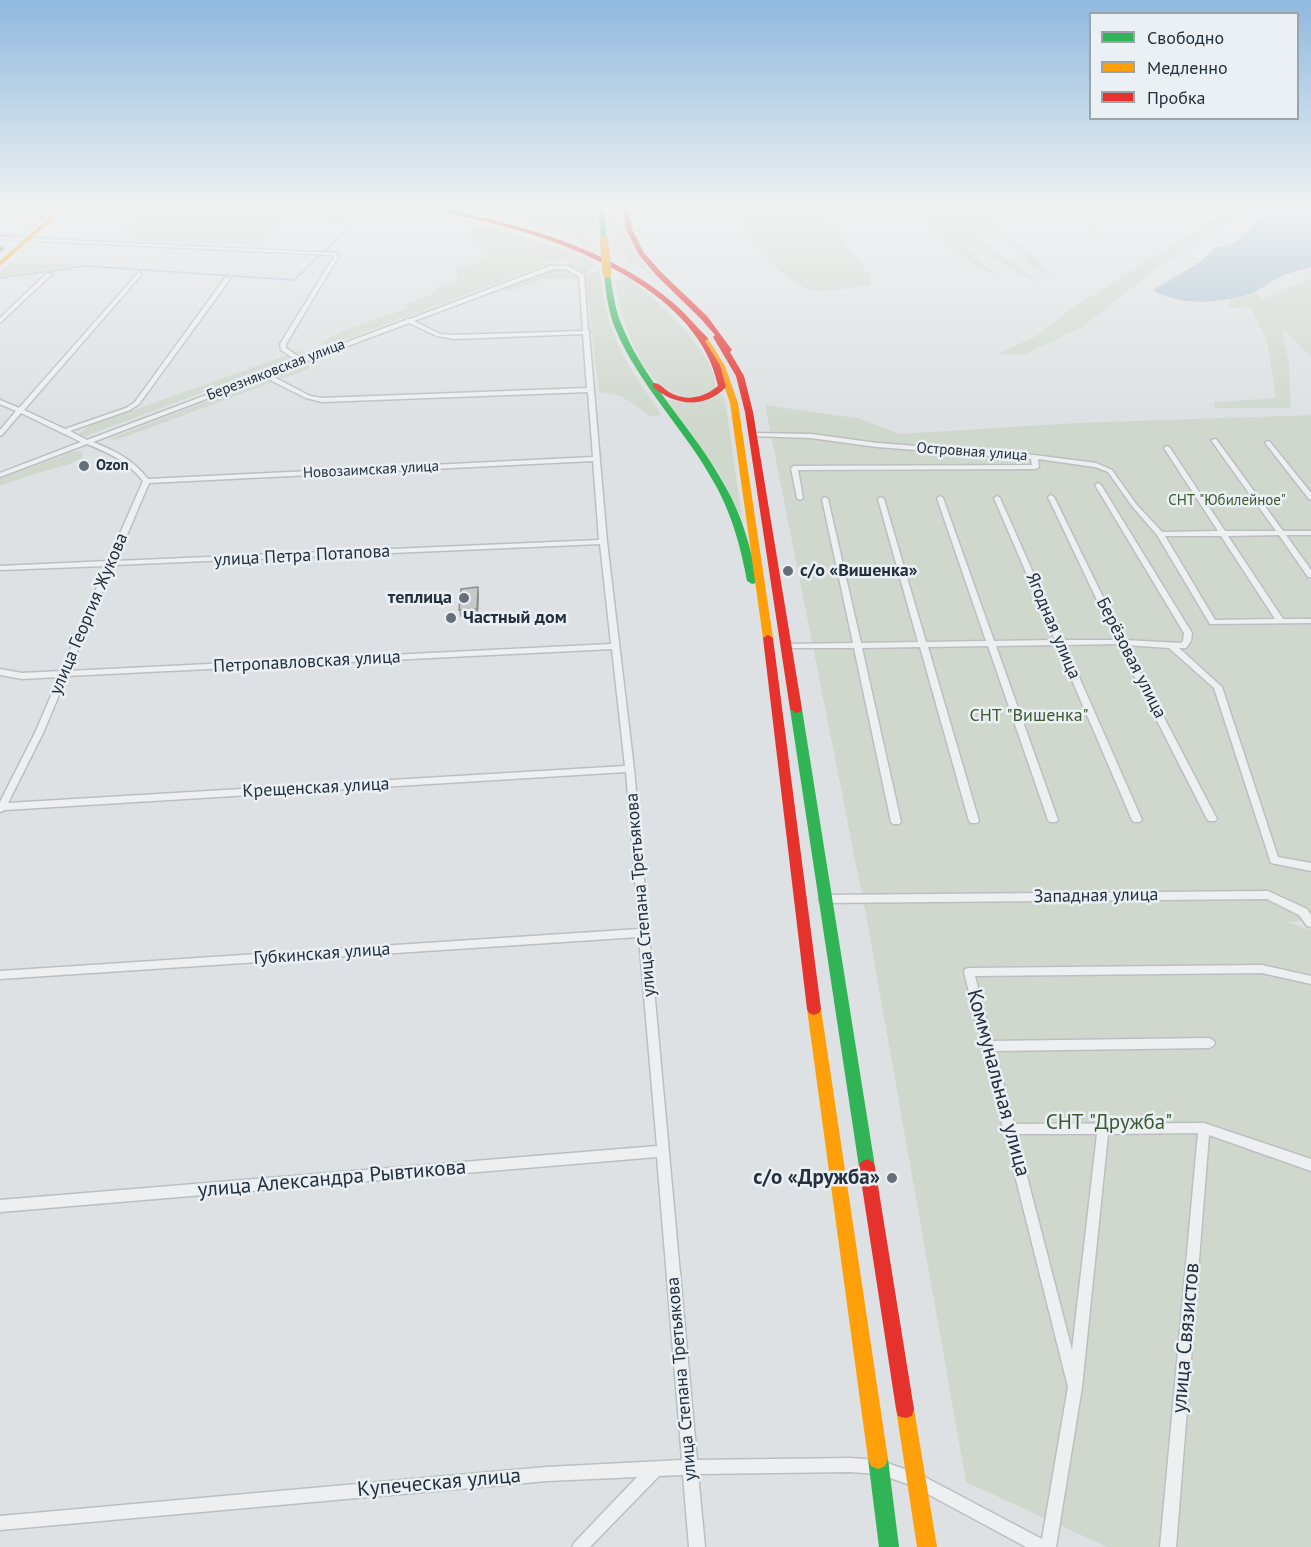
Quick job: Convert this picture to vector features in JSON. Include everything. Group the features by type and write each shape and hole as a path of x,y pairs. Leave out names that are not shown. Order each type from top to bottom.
{"main road":[{"path":"608,278 615,318 631,354 653,390 705,460 735,513 746,546 754,599 773,677"},
{"path":"635,278 671,303 708,344 721,364 730,386 773,677 810,974 889,1547"},
{"path":"649,278 690,308 713,333 733,362"},
{"path":"663,278 710,322 720,336 746,396 927,1547"},
{"path":"631,354 660,391 669,396 681,400 700,399 712,396 720,390 722,381 715,364 671,303"},
{"path":"810,974 836,974"}],"street":[{"path":"0,321 45,278"},
{"path":"0,434 135,278"},
{"path":"301,361 283,349 283,344 323,278"},
{"name":"Березняковская улица","path":"0,475 522,278"},
{"name":"улица Степана Третьякова","path":"581,278 603,542 630,770 697,1547"},
{"path":"64,431 128,409 137,403 227,279"},
{"path":"408,320 439,335 454,337 587,332"},
{"path":"264,375 308,397 322,400 591,390"},
{"path":"0,402 116,453 139,472 146,481"},
{"name":"Островная улица","path":"753,435 811,436 888,446 1034,457 1096,465 1110,471 1134,505 1160,534 1214,622 1281,622"},
{"path":"1214,440 1311,574"},
{"path":"1269,443 1311,498"},
{"path":"1167,448 1281,622 1311,621"},
{"path":"800,498 794,468 1036,467 1034,457"},
{"name":"Новозаимская улица","path":"146,481 596,459"},
{"name":"улица Георгия Жукова","path":"3,803 39,733 146,481"},
{"path":"787,646 1121,642 1183,646 1187,641 1188,633 1098,485"},
{"name":"Берёзовая улица","path":"1051,497 1121,642 1212,819"},
{"path":"940,498 1053,820"},
{"name":"Ягодная улица","path":"997,498 1137,819"},
{"path":"825,499 896,822"},
{"path":"881,499 974,821"},
{"path":"1160,534 1311,533"},
{"name":"улица Петра Потапова","path":"0,568 603,542"},
{"name":"Петропавловская улица","path":"0,672 22,676 615,646"},
{"path":"1173,646 1218,687 1274,860 1311,867"},
{"name":"Крещенская улица","path":"3,803 630,770"},
{"name":"Западная улица","path":"824,899 1268,895 1303,912 1311,923"},
{"name":"Губкинская улица","path":"0,975 644,933"},
{"name":"Коммунальная улица","path":"1075,1387 969,972 1262,969 1311,980"},
{"path":"988,1046 1209,1042"},
{"path":"1010,1129 1204,1128 1311,1165"},
{"name":"улица Связистов","path":"1168,1547 1204,1128"},
{"path":"1048,1547 1075,1387 1103,1129"},
{"name":"улица Александра Рывтикова","path":"0,1206 664,1151"},
{"name":"Купеческая улица","path":"0,1523 524,1476 689,1467 850,1465 879,1467 916,1479 1041,1547"},
{"path":"580,1547 655,1470"}],"green space":[{"path":"456,278 510,278 330,345 321,344 348,329 406,309 408,303 434,293 436,288 441,287 442,284 454,283"},
{"path":"525,278 579,279 543,279 508,292 498,288"},
{"path":"585,278 601,278 607,314 620,348 662,415 650,416 621,396 599,392"},
{"path":"629,278 684,329 708,362 714,377 715,390 693,397 674,394 658,383 644,366 633,344 615,281"},
{"path":"789,278 870,278 870,285 838,290 813,290"},
{"path":"1120,278 1145,278 1082,327 1023,355 996,354 1035,337 1068,311"},
{"path":"1311,278 1311,357 1282,328 1289,364 1291,408 1215,408 1214,402 1276,398 1267,340 1250,307 1227,308 1231,297 1254,292 1262,299"},
{"path":"299,351 305,354 86,436 77,435 89,426"},
{"path":"303,364 310,366 309,369 116,440 109,439"},
{"path":"723,396 727,412 742,518 717,470 667,400 697,402"},
{"path":"765,405 857,418 900,434 1076,423 1311,415 1311,920 1288,922 1311,930 1311,1547 1107,1547 966,1482 866,915"},
{"path":"79,451 83,453 82,458 70,464 0,486 0,479"}],"water":[{"path":"1173,278 1278,278 1252,293 1214,301 1176,299 1153,290"}],"building":[{"path":"478,587 477,609 459,610 461,589"}],"waterway":[{"path":"267,278 294,280 296,278"}],"traffic: fast":[{"path":"608,278 615,315 628,348 651,385 714,474 728,499 743,539 752,581"},
{"path":"796,709 867,1167"},
{"path":"878,1459 889,1547"}],"traffic: slow":[{"path":"704,339 721,366 734,403 768,638"},
{"path":"814,1009 878,1459"},
{"path":"905,1409 927,1547"}],"traffic: jam":[{"path":"634,278 676,309 704,339"},
{"path":"663,278 704,317 728,350"},
{"path":"656,385 671,396 689,400 706,397 722,387 720,375 711,355 676,309"},
{"path":"717,337 740,376 749,412 796,709"},
{"path":"768,638 814,1009"},
{"path":"867,1167 905,1409"}],"place":[{"name":"Ozon","path":"84,466"},
{"name":"с/о «Вишенка»","path":"788,571"},
{"name":"теплица","path":"464,598"},
{"name":"Частный дом","path":"451,618"},
{"name":"с/о «Дружба»","path":"892,1178"}],"park label":[{"name":"СНТ \"Юбилейное\"","path":"1227,501"},
{"name":"СНТ \"Вишенка\"","path":"1029,716"},
{"name":"СНТ \"Дружба\"","path":"1109,1123"}]}
